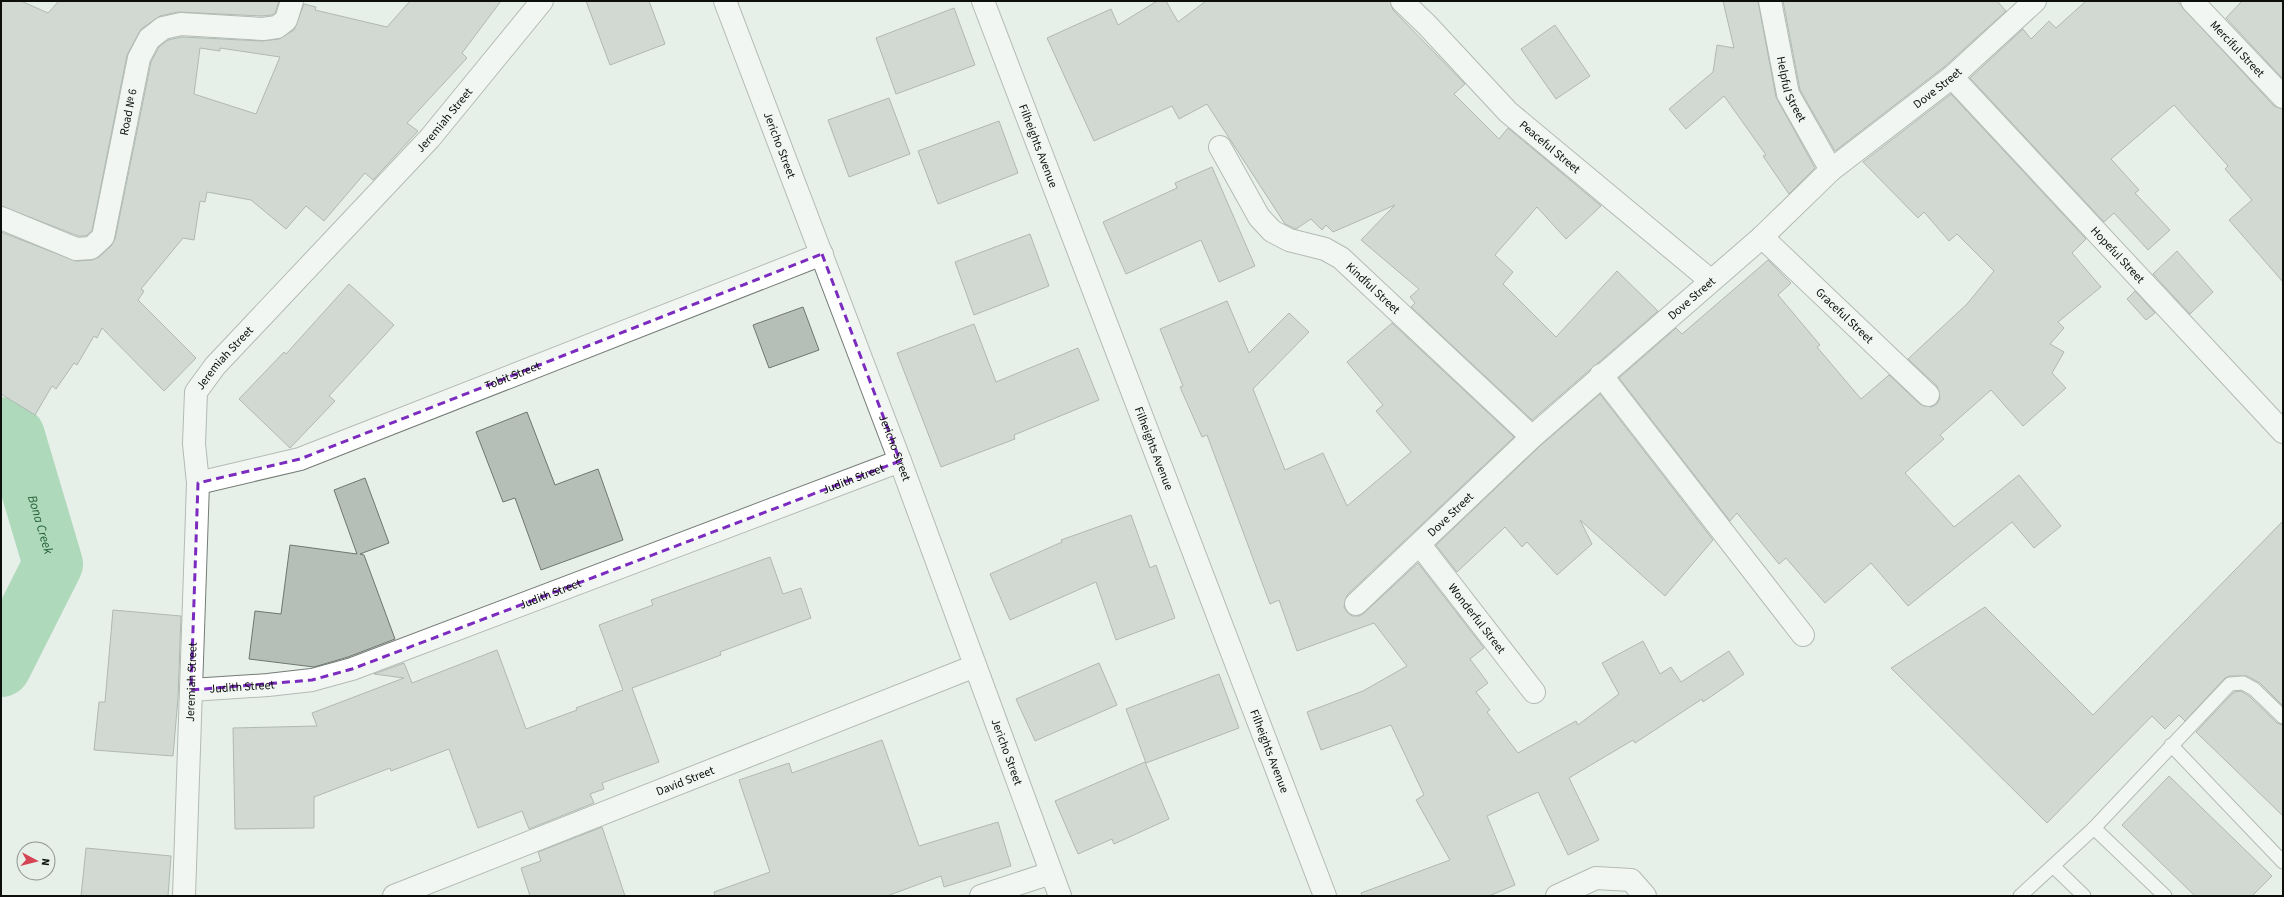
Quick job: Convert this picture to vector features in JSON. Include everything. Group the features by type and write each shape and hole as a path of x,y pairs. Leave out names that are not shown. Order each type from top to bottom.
{"street":[{"name":"Road № 6","path":"1,218 76,249 91,248 103,237 139,58 149,39 164,28 181,24 263,29 277,27 286,20 292,1"},
{"name":"Jeremiah Street","path":"184,896 198,483 194,444 196,392 215,366 430,138 542,1"},
{"name":"Jericho Street","path":"725,1 900,461 1060,896"},
{"name":"Filheights Avenue","path":"983,1 1325,896"},
{"name":"Peaceful Street","path":"1402,1 1428,25 1508,112 1710,280"},
{"name":"Helpful Street","path":"1770,1 1788,94 1831,170"},
{"name":"Dove Street","path":"1356,604 1420,545 1532,437 1710,280 1762,237 1831,170 1952,76 2035,1"},
{"name":"Merciful Street","path":"2192,1 2283,97"},
{"name":"Hopeful Street","path":"1952,76 2283,432"},
{"name":"Kindful Street","path":"1220,147 1260,218 1272,231 1289,240 1325,249 1341,258 1532,437"},
{"name":"Graceful Street","path":"1762,237 1928,395"},
{"name":"Tobit Street","path":"198,483 300,460 822,254"},
{"path":"1601,375 1803,635"},
{"name":"Judith Street","path":"191,690 268,685 312,680 352,668 900,461"},
{"name":"Wonderful Street","path":"1420,545 1534,692"},
{"name":"David Street","path":"394,896 975,666"},
{"path":"981,896 1051,873"},
{"path":"1557,896 1596,878 1631,880 1645,896"}],"lane":[{"path":"2020,896 2094,828 2230,684 2243,683 2254,689 2283,717"},
{"path":"2171,745 2283,862"},
{"path":"2094,828 2165,896"},
{"path":"2053,866 2084,896"}],"highlighted area":[{"path":"822,254 900,461 352,669 312,680 191,690 198,483 300,459"}],"building":[{"path":"1,1 21,1 48,13 59,1 279,1 275,13 272,15 262,16 178,12 160,16 141,29 127,55 92,231 86,236 78,236 1,206"},
{"path":"410,1 501,1 462,53 467,58 407,123 418,131 373,180 365,173 324,221 306,206 286,229 251,200 207,192 205,202 200,201 194,240 183,238 141,289 144,291 138,300 196,358 164,391 102,328 97,338 94,336 77,365 74,363 56,389 52,386 35,415 1,394 1,232 76,261 92,260 99,257 111,246 115,239 151,62 159,47 168,40 182,37 262,41 279,39 294,30 304,4 316,7 315,10 387,27","holes":["200,48 220,51 220,48 280,57 256,114 194,94"]},
{"path":"586,1 649,1 665,44 610,65"},
{"path":"1157,1 1166,1 1178,22 1206,1 1390,1 1393,10 1465,84 1454,94 1499,139 1508,128 1601,206 1566,239 1537,207 1495,255 1513,272 1503,284 1556,337 1617,271 1658,311 1532,420 1411,307 1415,303 1410,297 1419,289 1361,240 1395,205 1333,232 1326,225 1322,230 1311,219 1296,229 1285,224 1207,104 1179,119 1172,106 1094,141 1047,38 1111,9 1118,25"},
{"path":"1723,1 1758,1 1776,97 1815,168 1789,194 1763,156 1766,155 1724,96 1686,129 1669,109 1713,72 1717,45 1734,48"},
{"path":"1783,1 1997,1 2006,11 1944,67 1835,151 1800,90"},
{"path":"2086,1 2177,1 2274,106 2283,109 2283,282 2229,220 2252,200 2225,169 2228,166 2174,105 2111,159 2139,190 2135,193 2170,230 2148,250 2114,213 2104,222 1970,78 2023,29 2031,39 2049,21 2056,28"},
{"path":"2242,1 2283,1 2283,79 2226,18"},
{"path":"954,8 975,65 896,94 876,38"},
{"path":"1555,25 1590,76 1556,99 1521,49"},
{"path":"1951,94 2086,239 2072,253 2101,287 2058,322 2064,328 2050,344 2064,352 2052,373 2066,388 2023,426 1991,390 1940,435 1944,439 1905,473 1954,527 2019,475 2061,526 2034,548 2012,522 1908,606 1871,563 1825,603 1786,558 1779,564 1737,513 1730,521 1619,378 1676,328 1682,334 1768,260 1791,283 1778,295 1820,345 1817,347 1861,399 1889,375 1920,404 1931,407 1937,404 1940,398 1937,386 1908,359 1967,304 1994,271 1957,234 1949,241 1924,212 1918,218 1863,162"},
{"path":"889,98 910,154 849,177 828,120"},
{"path":"999,121 1018,173 938,204 918,151"},
{"path":"1212,167 1255,266 1219,282 1201,240 1126,274 1103,222 1177,188 1175,183"},
{"path":"1030,234 1049,286 974,315 955,262"},
{"path":"2177,251 2213,292 2190,314 2153,274"},
{"path":"349,284 394,325 329,396 335,401 290,448 239,399 284,352 286,354"},
{"path":"2135,291 2155,313 2146,320 2127,299"},
{"path":"1227,301 1249,353 1289,313 1309,332 1253,389 1285,470 1323,453 1347,506 1411,452 1376,411 1383,405 1347,362 1392,323 1514,437 1347,595 1344,607 1352,616 1359,616 1418,563 1484,648 1470,659 1488,683 1476,692 1490,710 1487,712 1518,753 1576,721 1578,725 1619,694 1602,663 1643,641 1660,674 1671,667 1681,682 1729,651 1744,674 1703,702 1702,699 1635,743 1633,740 1569,778 1599,840 1568,855 1538,792 1487,816 1515,885 1489,896 1362,896 1361,893 1450,860 1416,800 1424,795 1391,725 1321,750 1307,712 1363,691 1407,666 1374,623 1297,651 1279,600 1270,604 1207,435 1202,437 1180,387 1183,386 1160,329"},
{"path":"803,307 819,350 769,368 753,325"},
{"path":"974,324 996,382 1078,348 1099,400 1014,435 1015,439 941,467 897,353"},
{"path":"1600,394 1713,540 1665,596 1580,520 1592,544 1557,575 1527,542 1522,547 1505,527 1457,572 1436,545 1540,446"},
{"path":"527,412 555,485 598,469 623,540 541,570 515,498 503,502 476,432"},
{"path":"365,478 389,543 360,554 364,555 395,639 348,657 314,667 249,659 255,611 281,614 290,545 357,554 334,490"},
{"path":"1131,515 1150,568 1156,565 1175,618 1116,640 1096,582 1010,620 990,574 1062,542 1061,540"},
{"path":"2283,521 2283,706 2260,683 2247,676 2229,676 2225,678 2185,721 2179,715 2165,729 2152,716 2047,823 1891,668 1985,607 2093,715"},
{"path":"770,557 783,594 801,588 811,618 720,652 721,655 632,688 659,762 602,783 604,789 590,794 594,803 529,829 522,811 478,828 449,749 391,771 390,768 314,797 314,828 235,829 233,728 317,726 312,713 404,678 374,674 404,663 412,683 497,650 526,729 577,710 576,708 623,690 599,625 653,605 651,600"},
{"path":"113,610 181,616 178,698 173,756 94,750 99,702 105,702"},
{"path":"1099,663 1117,705 1035,741 1016,699"},
{"path":"1219,674 1239,728 1146,763 1126,709"},
{"path":"2241,691 2249,696 2277,723 2283,725 2283,816 2196,732 2234,692"},
{"path":"882,740 919,846 998,822 1011,866 944,887 941,876 887,896 715,896 714,892 770,872 739,780 789,763 792,773"},
{"path":"1145,762 1169,819 1114,844 1112,839 1078,854 1055,801"},
{"path":"2169,776 2272,876 2252,896 2195,896 2122,825"},
{"path":"602,827 625,896 530,896 521,868 541,861 538,852"},
{"path":"86,848 171,856 168,896 81,896"}],"waterway":[{"name":"Bona Creek","path":"1,427 15,436 53,564 1,667"}]}
